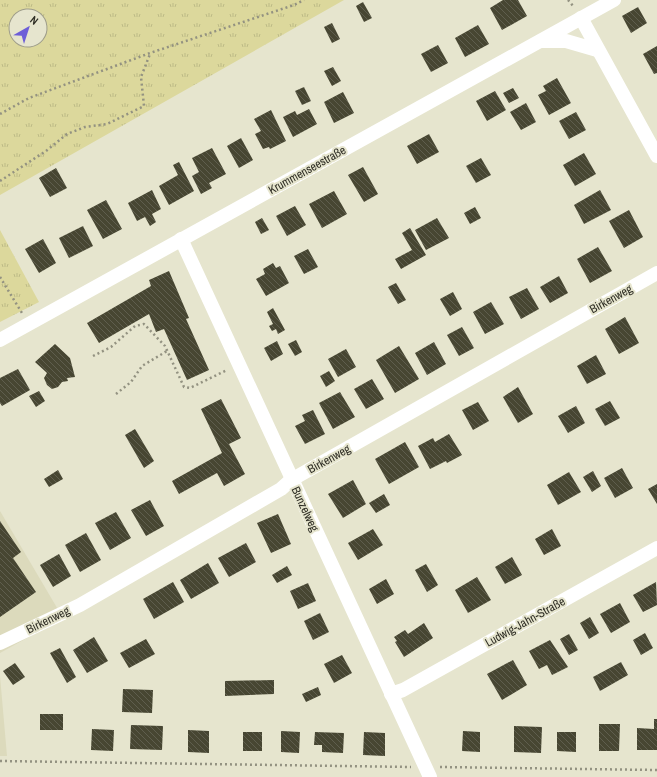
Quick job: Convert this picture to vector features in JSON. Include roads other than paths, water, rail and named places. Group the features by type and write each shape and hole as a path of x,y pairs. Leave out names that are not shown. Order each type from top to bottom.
{"street":[{"name":"Krummenseestraße","path":"0,340 614,0"},
{"path":"581,18 597,50 657,156"},
{"path":"539,41 566,41 597,50"},
{"name":"Bunzelweg","path":"182,239 291,480 428,772"},
{"name":"Birkenweg","path":"0,644 80,605 281,489 291,480 657,273"},
{"name":"Ludwig-Jahn-Straße","path":"392,694 403,690 657,548"}]}
